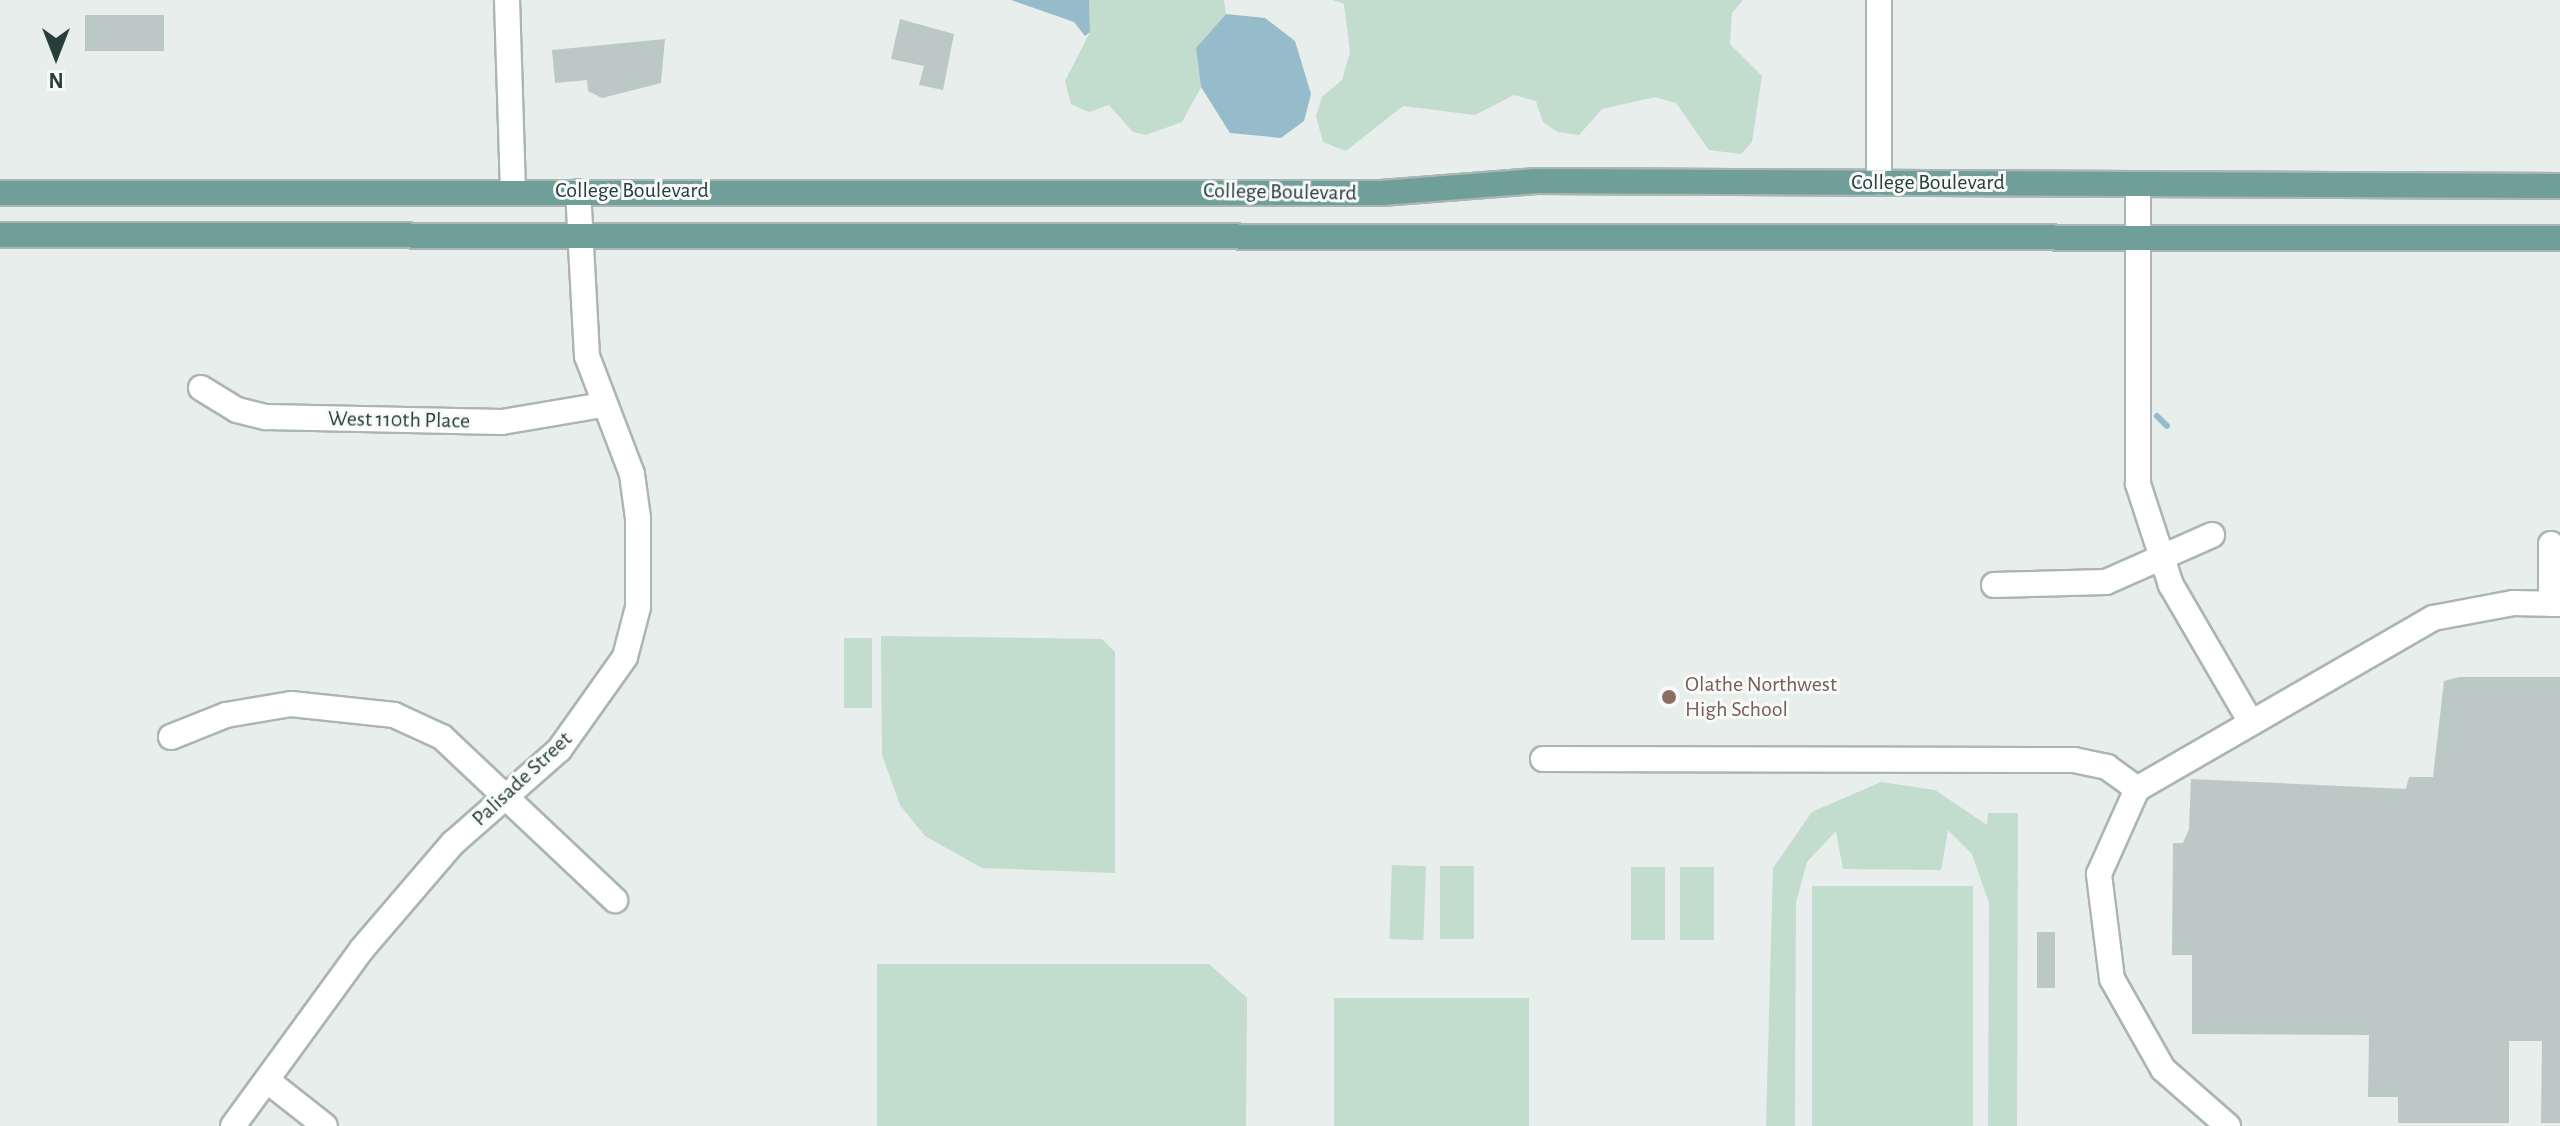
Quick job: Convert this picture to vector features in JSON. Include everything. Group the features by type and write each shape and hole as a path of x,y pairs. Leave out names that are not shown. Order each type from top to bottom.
{"main road":[{"name":"College Boulevard","path":"0,193 1381,193 1537,181 2560,186"},
{"name":"College Boulevard","path":"0,235 579,231 2560,238"}],"street":[{"path":"507,0 513,192"},
{"path":"1879,0 1879,183"},
{"path":"2138,184 2135,449 2161,562 2250,721"},
{"name":"Palisade Street","path":"233,1126 269,1082 362,949 504,796 559,750 601,699 625,657 638,607 632,474 603,405 578,295 578,192"},
{"name":"West 110th Place","path":"201,388 237,410 266,417 502,422 603,405"},
{"path":"1994,585 2084,585 2161,562 2212,535"},
{"path":"2218,1123 2144,1044 2105,952 2099,874 2137,789 2433,618 2555,604 2551,544"},
{"path":"171,737 226,715 291,704 394,715 442,737 615,900"},
{"path":"1543,759 2074,760 2107,767 2137,789"},
{"path":"269,1082 325,1126"}],"green space":[{"path":"1089,0 1224,0 1226,14 1196,48 1201,87 1182,122 1146,135 1133,132 1109,105 1089,112 1071,104 1065,81 1090,32"},
{"path":"1333,0 1743,0 1732,13 1730,44 1762,76 1752,142 1741,154 1709,150 1676,103 1655,97 1602,109 1579,135 1558,132 1543,122 1536,101 1514,95 1475,115 1403,106 1346,151 1323,142 1316,116 1322,97 1342,80 1350,52 1344,4"},
{"path":"881,636 1102,639 1115,652 1115,873 982,868 925,836 900,805 882,755"},
{"path":"844,638 872,638 872,708 844,708"},
{"path":"1881,782 1935,790 1987,825 1988,813 2018,813 2017,1126 1988,1126 1989,903 1972,854 1948,830 1941,870 1843,869 1836,831 1807,862 1796,902 1795,1126 1766,1126 1773,868 1812,812"},
{"path":"1392,865 1426,866 1423,940 1389,939"},
{"path":"1440,866 1474,866 1474,939 1440,939"},
{"path":"1631,867 1665,867 1665,940 1631,940"},
{"path":"1680,867 1714,867 1714,940 1680,940"},
{"path":"1812,886 1973,886 1973,1126 1812,1126"},
{"path":"877,964 1209,964 1247,998 1246,1126 877,1126"},
{"path":"1334,998 1529,998 1529,1126 1334,1126"}],"water":[{"path":"1011,0 1089,0 1090,32 1085,36 1074,22"},
{"path":"1226,14 1265,18 1295,41 1311,94 1304,121 1281,138 1230,133 1201,87 1196,48"}],"building":[{"path":"85,15 164,15 164,51 85,51"},
{"path":"900,19 954,34 943,90 919,85 924,66 891,59"},
{"path":"665,39 661,83 602,98 588,91 587,80 555,83 552,50"},
{"path":"2459,677 2560,677 2560,1123 2541,1123 2542,1041 2509,1041 2509,1123 2398,1123 2398,1097 2368,1097 2369,1035 2192,1034 2192,955 2172,955 2173,843 2183,843 2189,829 2191,779 2406,789 2409,777 2433,777 2444,681"},
{"path":"2037,932 2055,932 2055,988 2037,988"}],"waterway":[{"path":"2157,416 2167,426"}],"place":[{"name":"Olathe Northwest High School","path":"1669,697"}]}
